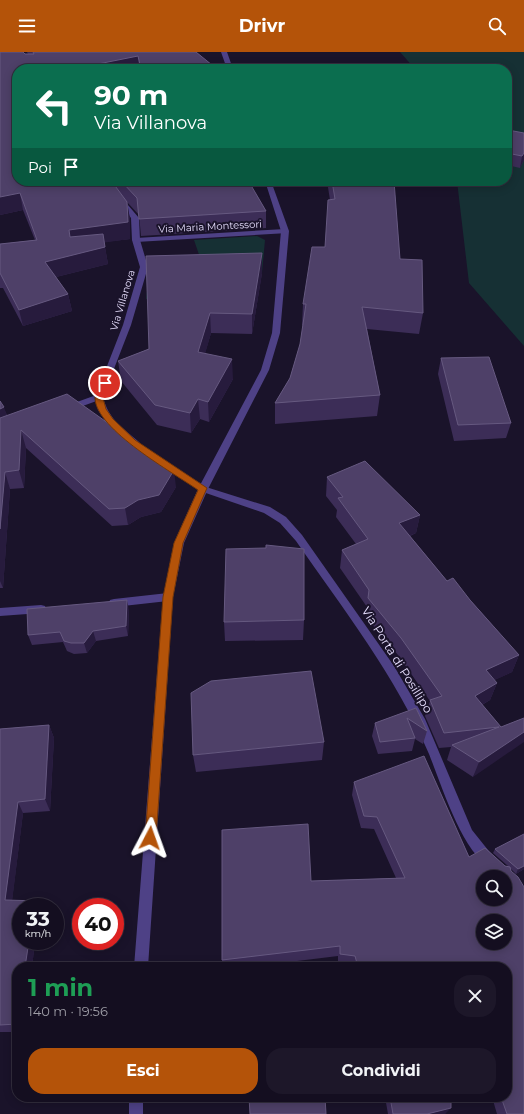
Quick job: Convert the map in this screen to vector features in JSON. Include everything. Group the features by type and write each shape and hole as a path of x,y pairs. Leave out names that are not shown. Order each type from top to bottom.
{"street":[{"path":"224,52 228,64"},
{"path":"141,962 168,597 179,543 203,488 265,370 276,333 285,231 270,186"},
{"name":"Via Villanova","path":"99,398 127,326 144,267 136,240 135,218 114,194"},
{"name":"Via Maria Montessori","path":"136,240 285,231"},
{"path":"64,410 99,398 102,410 110,421 132,442 144,450"},
{"path":"156,458 203,488"},
{"name":"Via Porta di Posillipo","path":"203,488 267,510 283,520 299,538 390,669 421,722 468,834 482,853 498,867"},
{"path":"104,603 168,597"},
{"path":"0,612 52,608"},
{"path":"136,1102 136,1114"}],"green space":[{"path":"400,52 524,52 524,346 469,283 458,186 512,186 512,64 411,64"},
{"path":"257,236 265,240 262,273 240,273 146,299 148,284 207,278 194,240"}],"building":[{"path":"0,52 23,52 25,54 34,54 33,52 196,52 211,64 140,64 138,56 98,64 12,64 12,186 115,186 127,202 128,222 69,230 70,237 103,234 105,247 45,262 68,294 19,310 0,273 0,244 37,240 20,193 0,197"},
{"path":"512,131 524,133 524,153 522,156 512,154"},
{"path":"126,186 252,186 266,211 139,219 137,198"},
{"path":"333,186 394,186 400,259 422,260 423,313 362,307 380,395 275,403 290,378 300,344 306,304 303,304 312,247 325,247 328,200 335,199"},
{"path":"262,253 252,314 210,313 198,352 232,359 208,402 198,399 190,413 155,405 118,361 149,349 146,256"},
{"path":"489,357 511,423 458,425 441,358"},
{"path":"67,394 174,470 159,495 138,500 125,508 109,509 21,430 19,470 5,472 0,529 0,418"},
{"path":"0,401 4,407 0,409"},
{"path":"365,461 420,515 399,523 447,581 453,578 470,600 519,655 486,670 497,683 475,696 501,727 524,718 524,732 479,762 452,745 499,727 444,733 430,700 442,696 401,638 368,598 369,590 342,550 368,539 338,498 343,497 327,477"},
{"path":"266,545 304,549 304,620 224,622 226,549 266,548"},
{"path":"127,600 126,626 93,631 84,643 71,643 64,641 60,632 28,635 27,609"},
{"path":"311,671 324,742 193,755 191,693 211,681"},
{"path":"416,708 427,731 407,718 415,738 380,742 375,723"},
{"path":"49,725 45,799 18,802 5,900 12,900 12,950 28,950 26,962 12,962 12,1024 0,1025 0,729"},
{"path":"424,756 469,857 485,848 505,866 510,867 511,870 476,870 476,906 512,906 512,872 518,877 524,887 524,1114 507,1114 503,1102 512,1102 512,962 357,962 355,956 340,954 340,946 222,960 222,830 308,824 311,881 405,878 377,817 364,816 354,782"},
{"path":"524,834 524,866 518,869 495,849"},
{"path":"249,1102 325,1102 326,1114 250,1114"},
{"path":"391,1102 451,1102 451,1108 427,1114 393,1114"}],"route":[{"path":"105,383 99,398 102,410 110,421 132,442 203,488 179,543 168,597 150,838"}]}
